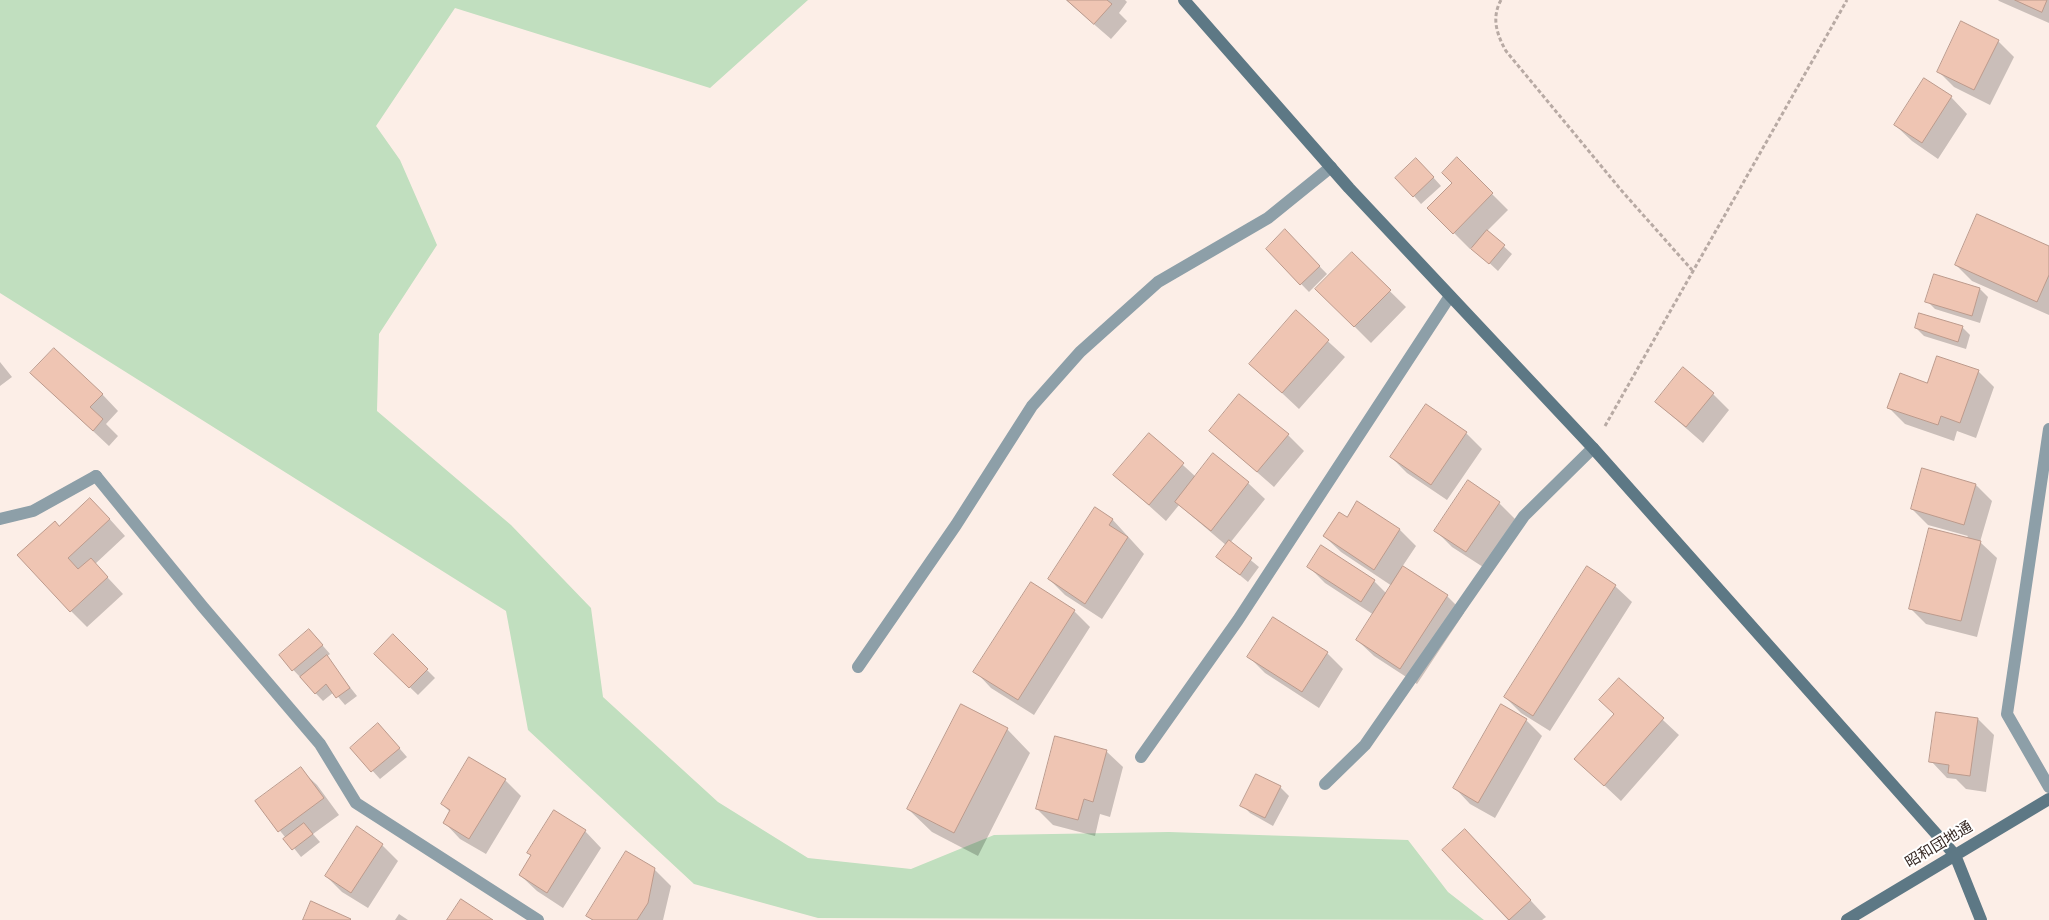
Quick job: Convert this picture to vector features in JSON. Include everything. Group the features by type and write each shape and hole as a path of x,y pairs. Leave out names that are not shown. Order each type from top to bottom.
{"street":[{"path":"1184,0 1331,167 1593,448 1955,854 1981,920"},
{"path":"858,667 956,525 1032,406 1080,352 1158,282 1268,218 1331,167"},
{"path":"1141,757 1238,620 1450,296"},
{"path":"2049,429 2046,461 2007,714 2049,787"},
{"path":"1324,784 1365,745 1524,516 1593,448"},
{"path":"0,519 33,511 96,476 203,607 320,744 356,804 538,920"},
{"name":"昭和団地通","path":"1847,920 2049,799"}],"path":[{"path":"1501,0 1496,19 1496,34 1506,51 1621,190 1692,270"},
{"path":"1593,448 1692,270 1847,0"}],"green space":[{"path":"0,0 808,0 710,88 455,8 376,126 400,160 437,245 379,334 377,411 511,525 591,608 603,697 718,802 808,858 911,869 994,835 1169,832 1408,840 1448,892 1484,920 818,918 694,884 528,730 506,611 0,293"}],"building":[{"path":"1067,0 1107,0 1112,4 1094,24"},
{"path":"2015,0 2047,0 2042,12"},
{"path":"1961,21 1999,40 1974,90 1937,72"},
{"path":"1924,78 1952,96 1922,143 1894,125"},
{"path":"1457,157 1493,193 1453,234 1427,208 1452,183 1442,173"},
{"path":"1416,158 1434,177 1413,197 1395,178"},
{"path":"1977,214 2049,246 2049,275 2037,302 1955,265"},
{"path":"1285,229 1320,266 1300,285 1266,249"},
{"path":"1487,230 1505,245 1489,264 1471,249"},
{"path":"1352,252 1391,290 1354,327 1315,289"},
{"path":"1934,274 1980,288 1972,316 1925,302"},
{"path":"1296,310 1329,340 1282,393 1249,364"},
{"path":"1919,313 1963,326 1958,342 1915,328"},
{"path":"54,348 103,394 90,407 103,419 93,431 30,373"},
{"path":"1937,356 1979,370 1960,423 1941,416 1938,425 1887,408 1900,373 1927,383"},
{"path":"1683,367 1714,393 1686,427 1655,402"},
{"path":"1239,394 1289,434 1257,472 1209,431"},
{"path":"1426,404 1467,432 1431,485 1390,457"},
{"path":"1149,433 1184,463 1149,505 1113,475"},
{"path":"1213,453 1249,482 1211,531 1175,502"},
{"path":"1922,468 1976,484 1964,525 1911,509"},
{"path":"1468,480 1500,502 1466,552 1434,531"},
{"path":"90,498 110,519 68,558 78,569 91,558 108,577 70,612 17,555 55,521 59,526"},
{"path":"1357,501 1400,529 1374,570 1323,536 1339,512 1347,517"},
{"path":"1095,507 1113,519 1109,525 1128,537 1085,604 1048,579"},
{"path":"1929,528 1981,541 1961,621 1909,609"},
{"path":"1229,540 1252,558 1240,575 1216,557"},
{"path":"1321,545 1375,580 1361,602 1307,567"},
{"path":"1403,566 1448,595 1400,669 1356,640"},
{"path":"1587,566 1616,585 1533,716 1504,697"},
{"path":"1031,582 1075,610 1018,700 973,672"},
{"path":"1273,617 1328,652 1302,692 1247,657"},
{"path":"309,629 323,645 292,671 279,655"},
{"path":"393,634 428,669 409,688 374,654"},
{"path":"327,655 350,688 336,698 326,684 315,694 300,677"},
{"path":"1619,678 1664,718 1604,786 1574,759 1614,714 1599,700"},
{"path":"961,704 1008,728 954,833 907,809"},
{"path":"1501,704 1527,719 1478,803 1453,788"},
{"path":"1936,712 1978,718 1970,776 1948,773 1949,765 1929,762"},
{"path":"378,723 400,748 371,772 350,748"},
{"path":"1055,736 1107,750 1093,802 1084,799 1078,820 1036,809"},
{"path":"469,757 506,779 469,839 443,823 450,810 441,804"},
{"path":"301,767 324,798 278,832 255,801"},
{"path":"1256,774 1281,786 1265,818 1240,806"},
{"path":"554,810 586,830 547,893 519,875 531,855 527,853"},
{"path":"304,823 313,834 292,850 283,839"},
{"path":"357,826 383,844 351,893 325,876"},
{"path":"1465,829 1531,900 1509,920 1442,850"},
{"path":"626,851 655,868 648,903 637,920 593,920 586,916"},
{"path":"461,899 493,920 447,920"},
{"path":"311,901 351,919 303,920"}]}
